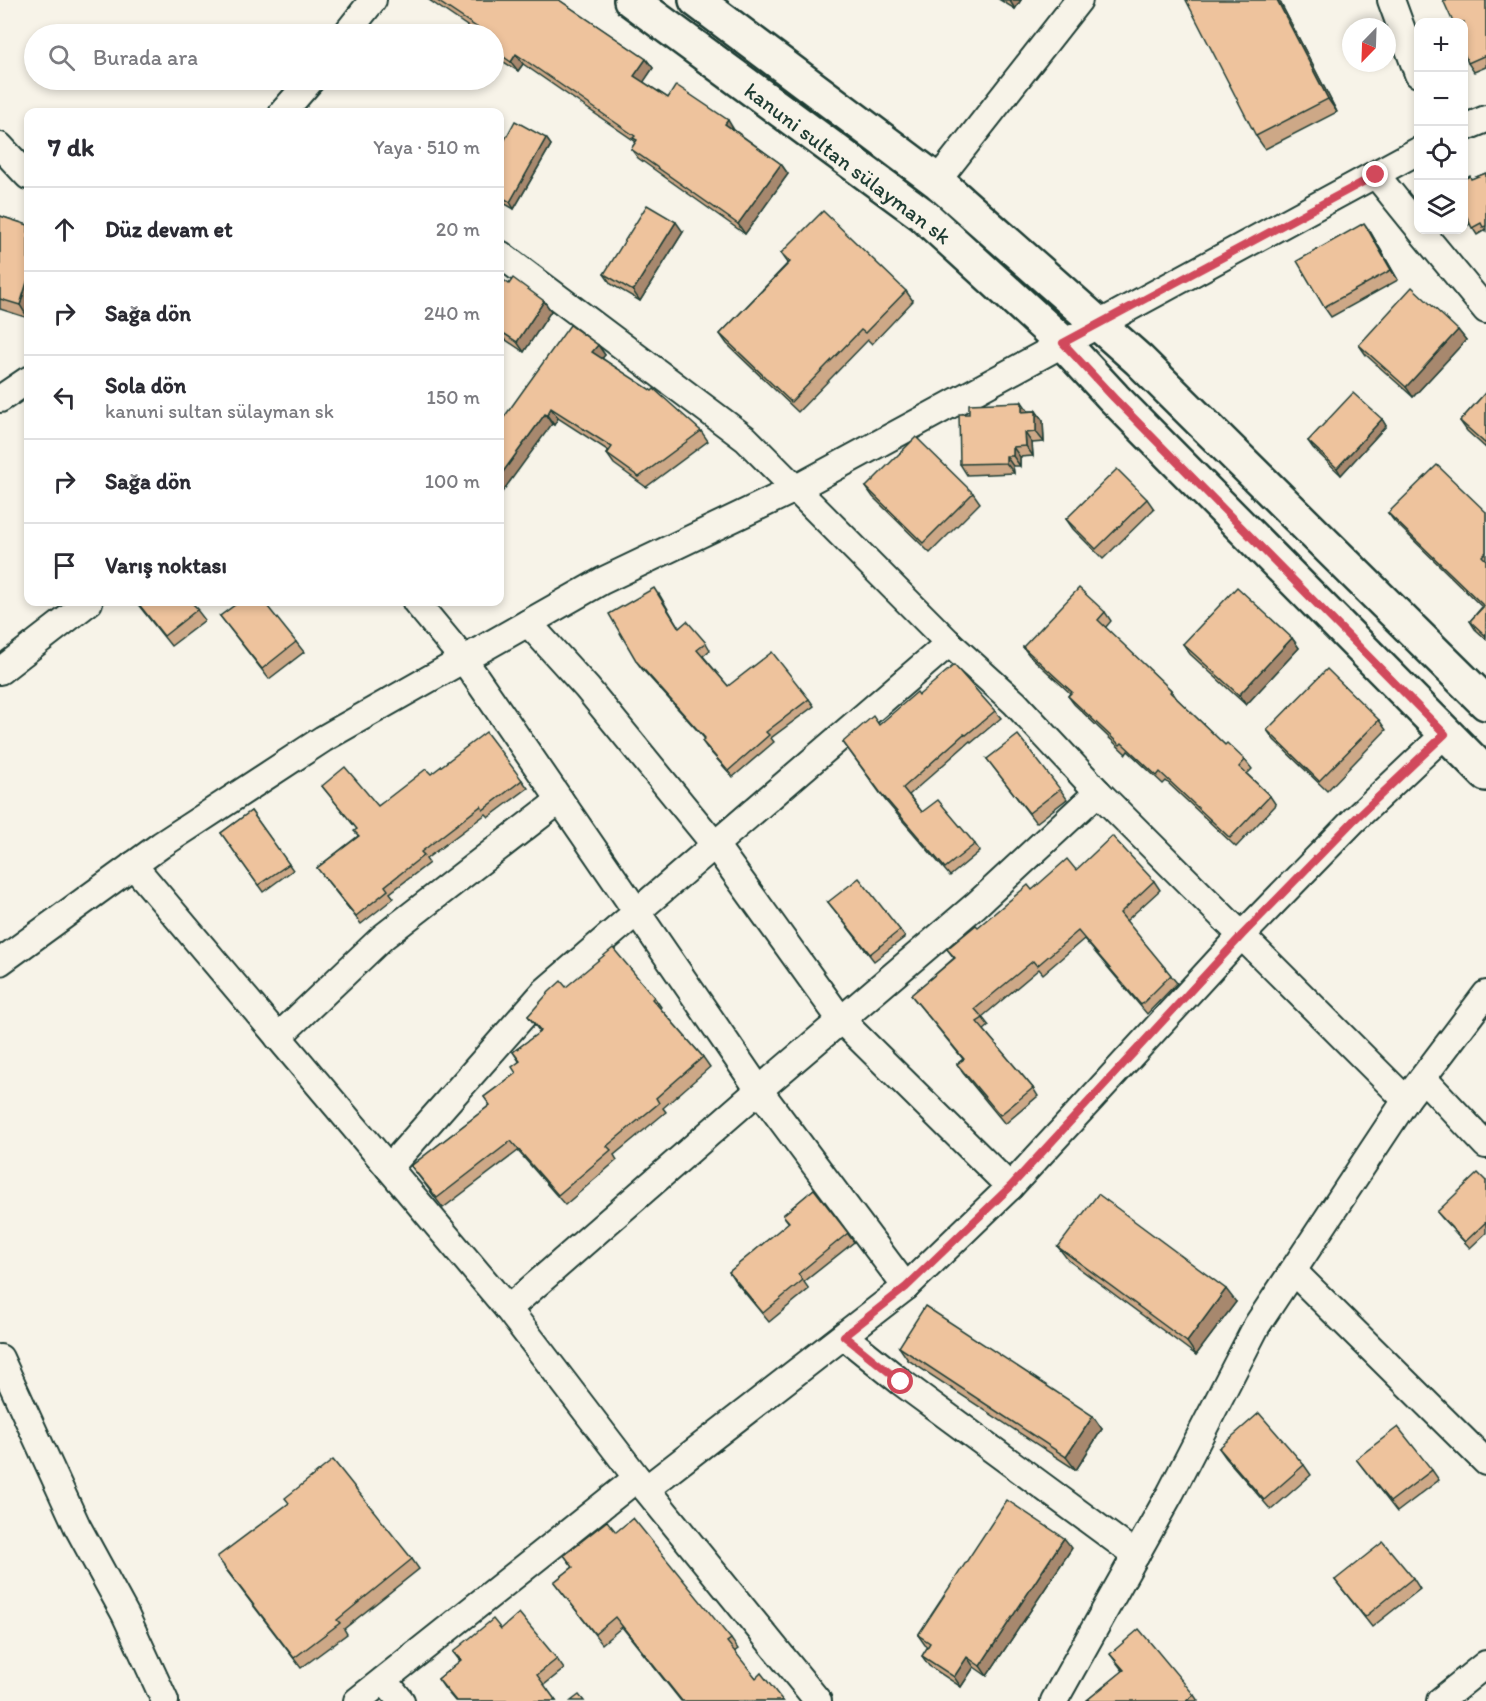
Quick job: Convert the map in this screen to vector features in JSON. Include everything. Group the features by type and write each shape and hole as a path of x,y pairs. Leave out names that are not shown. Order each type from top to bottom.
{"main road":[{"name":"kanuni sultan sülayman sk","path":"631,0 923,214 1063,343 1114,398 1486,774"},
{"path":"696,0 937,182 1098,323 1486,703"}],"street":[{"path":"354,24 373,0"},
{"path":"937,182 1078,0"},
{"path":"1391,0 1418,72"},
{"path":"296,108 306,90"},
{"path":"1468,126 1486,119"},
{"path":"0,146 24,172"},
{"path":"0,962 133,865 323,739 602,581 795,489 1414,154"},
{"path":"1376,175 1414,221"},
{"path":"1425,234 1486,310"},
{"path":"504,257 746,439 949,643 1015,703 1098,792 1406,1100"},
{"path":"0,399 24,383"},
{"path":"0,671 84,606"},
{"path":"419,606 464,660 759,1090 906,1287"},
{"path":"528,623 587,688 715,846 841,1020 1010,1187"},
{"path":"389,1168 545,991 949,643"},
{"path":"357,1701 641,1484 844,1336 906,1287 1010,1187 1242,935 1354,820 1445,734"},
{"path":"508,1309 975,905 1098,792"},
{"path":"278,1037 383,937 560,800"},
{"path":"133,865 508,1309 641,1484 818,1701"},
{"path":"1054,1701 1137,1555 1257,1325 1406,1100 1486,994"},
{"path":"1423,1078 1486,1145"},
{"path":"1293,1271 1486,1462"},
{"path":"844,1336 901,1382 1137,1555"},
{"path":"0,1358 77,1526 125,1614 165,1701"},
{"path":"1440,1701 1486,1664"},
{"path":"384,1680 401,1701"}],"building":[{"path":"436,0 559,0 646,59 634,76 668,98 676,85 728,120 725,124 781,164 738,224 631,149 637,140 633,138 635,136 516,54 511,62 504,57 504,24 472,24"},
{"path":"1186,0 1277,0 1328,99 1256,136"},
{"path":"1443,0 1486,0 1486,55 1468,63 1468,18 1451,18"},
{"path":"515,121 546,138 510,202 504,198 504,142"},
{"path":"1486,173 1486,226 1483,227 1481,223 1472,228 1468,219 1468,177 1470,176 1471,179"},
{"path":"647,205 676,222 633,291 604,274"},
{"path":"823,211 906,291 865,333 861,330 791,402 720,334 790,262 781,253"},
{"path":"0,216 24,224 24,292 20,305 0,299"},
{"path":"1364,223 1391,270 1324,307 1297,261"},
{"path":"513,278 544,301 517,342 504,334 504,280 509,284"},
{"path":"1412,287 1458,330 1406,387 1359,345"},
{"path":"570,325 598,345 592,352 652,391 654,389 701,431 639,477 607,454 612,447 551,408 504,470 504,417"},
{"path":"1486,392 1486,444 1460,421"},
{"path":"1353,393 1382,419 1337,468 1308,441"},
{"path":"1022,402 1022,412 1036,411 1036,432 1025,433 1026,446 1013,447 1013,456 1006,456 1006,463 960,464 959,414 969,414 969,404"},
{"path":"916,437 973,493 923,543 866,487"},
{"path":"1437,465 1486,512 1486,552 1482,556 1486,560 1486,636 1470,621 1484,606 1388,513"},
{"path":"1117,469 1147,499 1096,549 1066,519"},
{"path":"1237,587 1292,638 1239,695 1183,644"},
{"path":"654,588 679,628 687,621 706,643 697,650 728,686 772,652 809,699 766,732 769,735 728,771 702,741 705,738 637,662 609,614"},
{"path":"1079,588 1105,612 1098,620 1225,745 1227,743 1245,760 1239,767 1270,796 1230,838 1160,772 1157,776 1122,743 1120,745 1068,696 1072,692 1023,647"},
{"path":"140,606 195,606 198,609 164,636"},
{"path":"234,606 267,606 296,642 262,669 220,616"},
{"path":"954,665 995,711 966,735 964,734 903,788 922,812 938,800 975,844 945,868 880,792 843,742 873,716 879,725 917,692 919,695"},
{"path":"1327,669 1379,720 1319,781 1267,730"},
{"path":"486,732 522,780 483,810 481,806 421,852 424,855 385,886 388,890 356,916 317,868 359,836 354,831 357,829 322,786 345,767 378,806 426,769 431,774"},
{"path":"1018,735 1060,789 1029,813 987,759"},
{"path":"251,811 289,864 258,885 221,833"},
{"path":"1112,836 1154,881 1120,913 1171,975 1141,1005 1078,931 1037,966 1033,961 975,1009 983,1018 977,1022 1033,1088 1000,1115 957,1064 964,1059 911,995 955,958 947,949 976,925 978,927 1028,885 1032,890 1067,859 1076,870"},
{"path":"859,878 900,930 870,954 828,902"},
{"path":"613,948 654,997 652,999 703,1057 656,1098 659,1103 607,1146 611,1150 558,1195 511,1141 437,1198 411,1166 490,1105 484,1097 516,1073 512,1067 520,1061 513,1052 541,1031 528,1016 549,992 561,981 566,987"},
{"path":"1478,1173 1486,1181 1486,1222 1465,1242 1437,1212"},
{"path":"814,1189 848,1233 798,1274 803,1280 763,1313 729,1272 789,1222 783,1215"},
{"path":"1098,1194 1226,1289 1187,1342 1058,1247"},
{"path":"925,1306 1093,1416 1066,1457 899,1347"},
{"path":"1259,1413 1304,1465 1264,1500 1219,1448"},
{"path":"1398,1427 1432,1470 1390,1502 1356,1459"},
{"path":"333,1460 412,1559 337,1620 340,1623 294,1658 217,1557 289,1503 285,1498"},
{"path":"1007,1500 1064,1538 980,1666 967,1657 954,1677 922,1656 930,1643 918,1635"},
{"path":"633,1518 731,1639 727,1642 756,1678 761,1673 783,1701 682,1701 615,1617 595,1634 554,1582 573,1567 564,1555 607,1521 616,1532"},
{"path":"1383,1542 1413,1578 1365,1617 1335,1580"},
{"path":"519,1613 557,1659 537,1675 556,1701 456,1701 438,1679 461,1660 453,1652 493,1619 501,1629"},
{"path":"1139,1629 1194,1695 1186,1701 1086,1701 1124,1670 1110,1654"},
{"path":"579,1695 584,1701 571,1701"}],"route":[{"path":"901,1382 844,1336 906,1287 1010,1187 1242,935 1354,820 1445,734 1114,398 1063,343 1376,175"}]}
